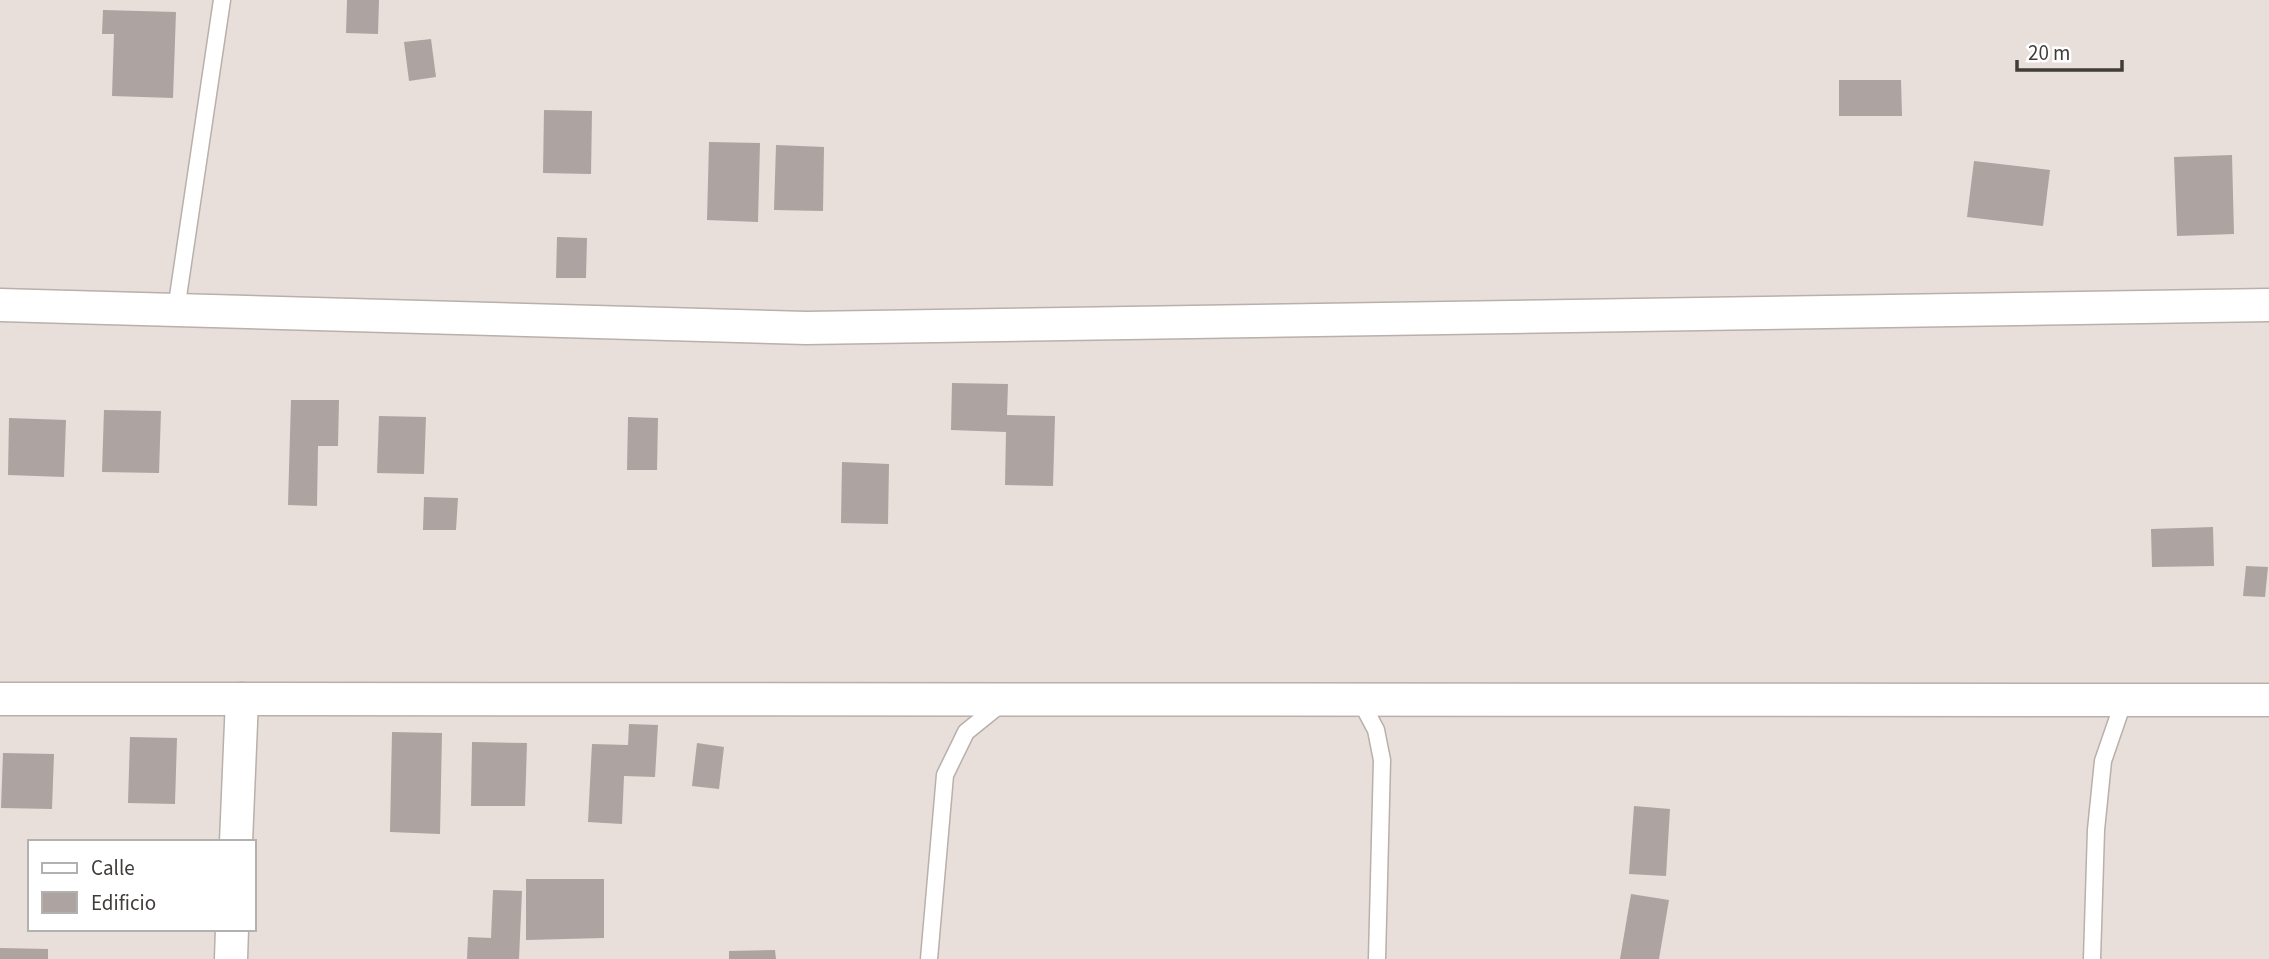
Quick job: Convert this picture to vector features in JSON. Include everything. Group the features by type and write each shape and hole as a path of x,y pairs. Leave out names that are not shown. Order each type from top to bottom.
{"street":[{"path":"0,305 806,328 2269,304"},
{"path":"0,699 2269,700"},
{"path":"236,840 242,699"},
{"path":"231,959 232,931"}],"lane":[{"path":"176,310 222,0"},
{"path":"929,959 945,775 966,732 1006,700"},
{"path":"1360,700 1376,730 1382,760 1377,959"},
{"path":"2092,959 2095,831 2103,761 2124,700"}],"building":[{"path":"347,0 379,0 378,34 346,33"},
{"path":"103,10 176,12 173,98 112,96 114,34 102,34"},
{"path":"431,39 436,77 409,81 404,42"},
{"path":"1839,80 1901,80 1902,116 1839,116"},
{"path":"544,110 592,111 591,174 543,173"},
{"path":"709,142 760,143 758,222 707,220"},
{"path":"776,145 824,147 823,211 774,210"},
{"path":"2232,155 2234,234 2177,236 2174,157"},
{"path":"1974,161 2050,170 2043,226 1967,217"},
{"path":"557,237 587,238 586,278 556,278"},
{"path":"952,383 1008,384 1007,415 1055,416 1053,486 1005,485 1006,432 951,430"},
{"path":"291,400 339,400 338,446 318,446 317,506 288,505"},
{"path":"104,410 161,411 159,473 102,472"},
{"path":"379,416 426,417 424,474 377,473"},
{"path":"628,417 658,418 657,470 627,470"},
{"path":"9,418 66,420 64,477 8,475"},
{"path":"842,462 889,464 888,524 841,523"},
{"path":"424,497 458,498 456,530 423,530"},
{"path":"2213,527 2214,566 2152,567 2151,529"},
{"path":"2246,566 2268,567 2265,597 2243,596"},
{"path":"629,724 658,725 655,777 624,776 622,824 588,822 592,744 628,745"},
{"path":"392,732 442,733 440,834 390,832"},
{"path":"130,737 177,738 175,804 128,803"},
{"path":"472,742 527,743 525,806 471,806"},
{"path":"697,743 724,747 719,789 692,786"},
{"path":"3,753 54,754 52,809 1,808"},
{"path":"1634,806 1670,809 1666,876 1629,874"},
{"path":"526,879 604,879 604,938 526,940"},
{"path":"493,890 522,891 519,959 467,959 468,937 491,938"},
{"path":"1631,894 1669,900 1659,959 1620,959"},
{"path":"0,948 48,949 48,959 0,959"},
{"path":"775,950 776,959 729,959 729,951"}]}
